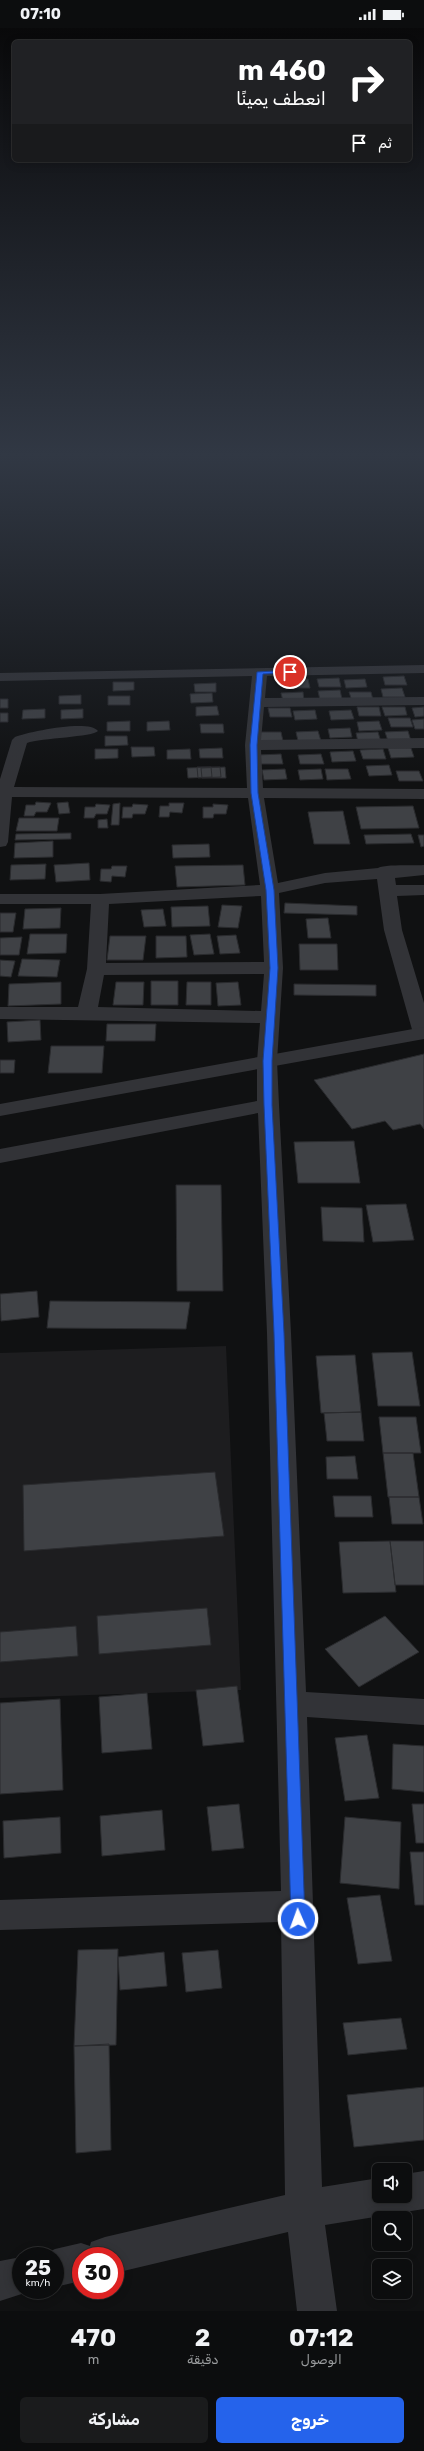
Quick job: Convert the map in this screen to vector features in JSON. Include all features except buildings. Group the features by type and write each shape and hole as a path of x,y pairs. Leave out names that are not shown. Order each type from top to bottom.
{"street":[{"path":"0,678 424,669"},
{"path":"260,672 253,745 254,793 270,890 274,968 267,1061 268,1105 279,1333 297,1906 304,2209 316,2311"},
{"path":"257,703 424,701"},
{"path":"0,842 2,798 6,762 20,740 38,734 90,731"},
{"path":"253,745 424,743"},
{"path":"2,798 254,793 424,794"},
{"path":"0,899 100,899 270,890 325,878 385,871 424,870"},
{"path":"0,1110 424,1033 393,930 385,871"},
{"path":"387,891 424,890"},
{"path":"87,1012 96,969 100,899"},
{"path":"96,969 274,968"},
{"path":"0,1013 87,1012 270,1016"},
{"path":"0,1156 268,1105"},
{"path":"291,1703 424,1712"},
{"path":"0,1915 297,1906"},
{"path":"412,2192 424,2190"},
{"path":"124,2252 304,2209 372,2198"},
{"path":"0,2281 12,2278"}],"shaded area":[{"path":"226,1346 241,1690 0,1698 0,1353"}],"route":[{"path":"290,672 260,672 253,745 254,793 270,890 274,968 267,1061 268,1105 279,1333 298,1919"}]}
